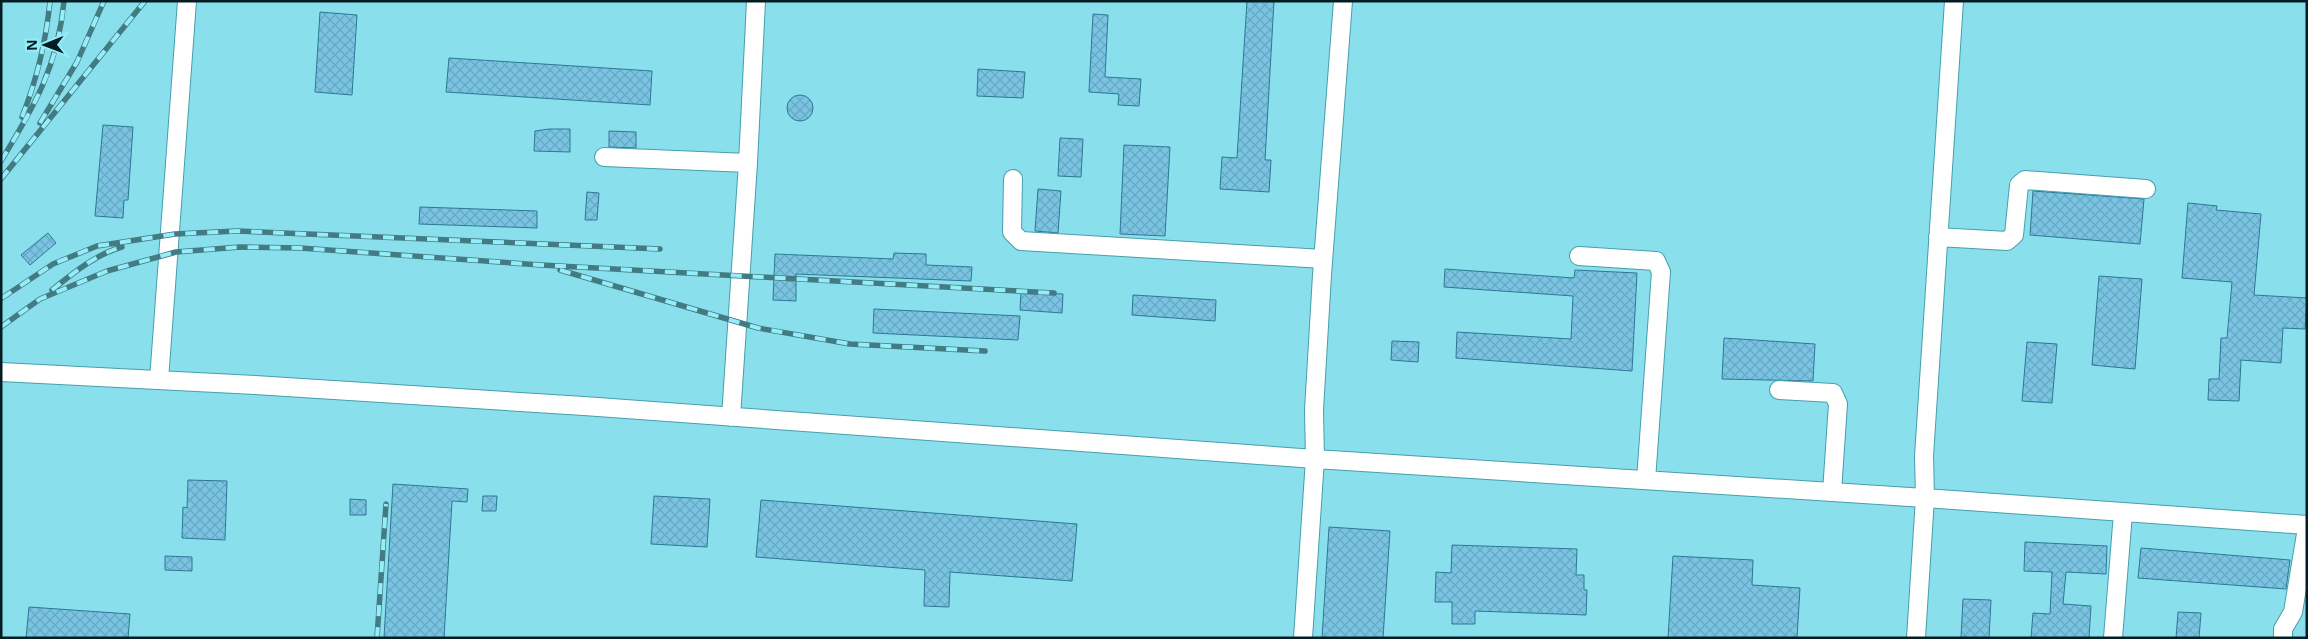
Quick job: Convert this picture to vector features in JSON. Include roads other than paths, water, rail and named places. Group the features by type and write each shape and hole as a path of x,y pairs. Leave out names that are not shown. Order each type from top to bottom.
{"lane":[{"path":"159,380 187,1"},
{"path":"731,417 748,163 756,1"},
{"path":"1303,638 1315,459 1314,410 1323,259 1343,1"},
{"path":"1916,638 1925,498 1924,456 1954,1"},
{"path":"604,157 748,163"},
{"path":"1013,179 1012,232 1021,241 1323,259"},
{"path":"1938,237 2007,241 2014,235 2019,185 2025,180 2146,189"},
{"path":"1579,256 1656,261 1661,272 1646,480"},
{"path":"1,372 159,380 731,417 1315,459 1925,498 2307,527 2293,612 2283,629 2283,638"},
{"path":"1779,390 1833,393 1838,404 1832,492"},
{"path":"2113,638 2124,513"}],"railway":[{"path":"22,117 40,60 50,1"},
{"path":"1,161 43,85 56,46 64,1"},
{"path":"40,123 77,62 104,1"},
{"path":"1,179 145,1"},
{"path":"2,298 53,264 97,246 175,234 237,231 660,249"},
{"path":"52,290 94,259 122,247"},
{"path":"1,327 40,299 107,271 176,252 240,247 300,248 541,265 1054,293"},
{"path":"560,270 758,328 850,344 985,351"},
{"path":"377,638 386,504"}]}
